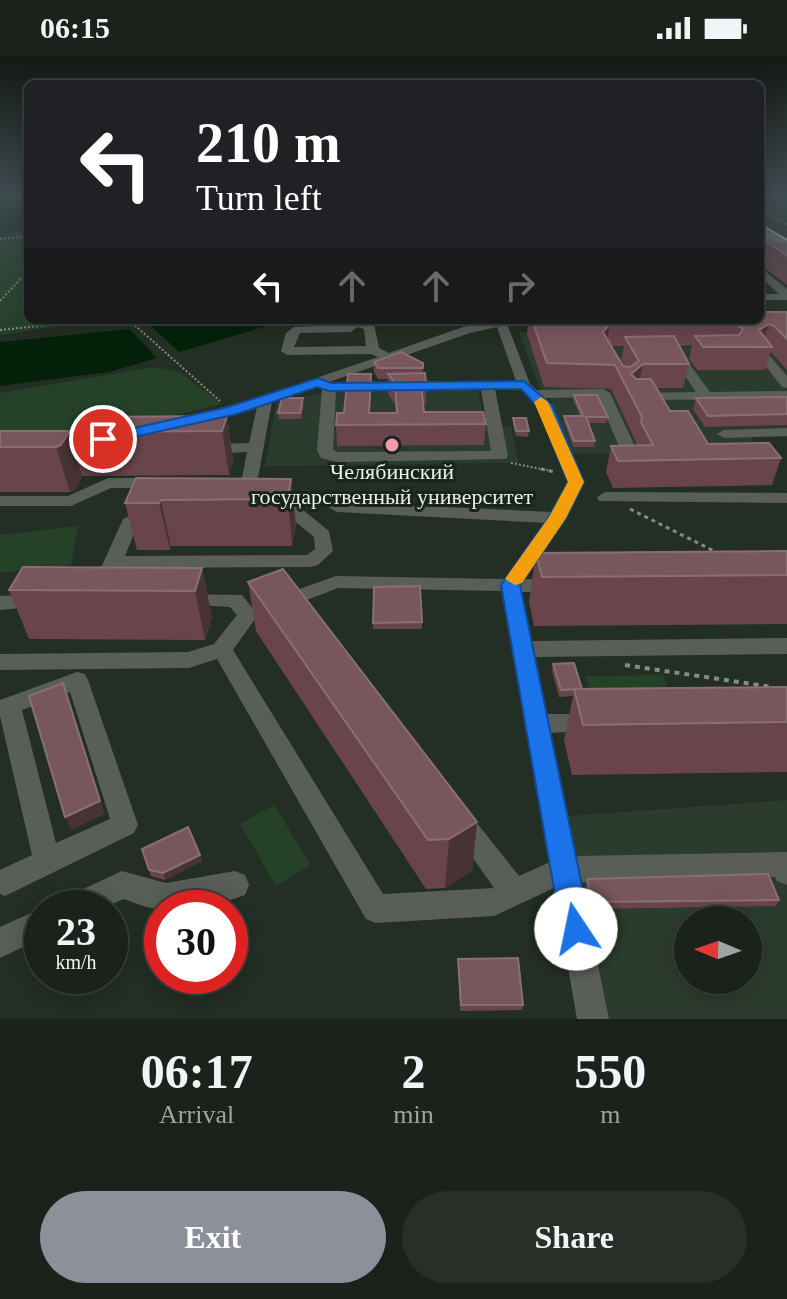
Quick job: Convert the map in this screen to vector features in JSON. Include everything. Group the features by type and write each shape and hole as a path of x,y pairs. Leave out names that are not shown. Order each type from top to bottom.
{"street":[{"path":"764,276 787,296"},
{"path":"764,297 787,296"},
{"path":"351,324 351,328 298,330 292,333 287,351 373,350 389,356"},
{"path":"360,324 370,327 373,350"},
{"path":"501,324 529,389 544,405 576,482 558,518 511,585 593,1019"},
{"path":"177,424 324,384 464,325"},
{"path":"674,352 706,396"},
{"path":"761,353 787,384"},
{"path":"324,384 327,455 500,456 487,385"},
{"path":"324,384 487,385 603,393 626,444"},
{"path":"636,397 787,395"},
{"path":"250,496 265,400"},
{"path":"693,404 787,403"},
{"path":"724,434 787,432"},
{"path":"198,449 257,447"},
{"path":"0,501 71,501 108,483 170,483"},
{"path":"113,562 311,561 324,551 323,535 292,510 217,483"},
{"path":"605,497 787,498"},
{"path":"337,507 558,518"},
{"path":"103,585 129,523 155,509 169,509"},
{"path":"0,662 189,660 222,649 248,615 336,582 572,586"},
{"path":"159,598 235,600 248,615"},
{"path":"292,598 312,624"},
{"path":"0,603 56,600"},
{"path":"523,649 787,646"},
{"path":"222,649 376,909 494,902 565,869 784,864 787,872"},
{"path":"2,877 47,861 125,825 77,680 9,705 47,861"},
{"path":"537,724 615,722"},
{"path":"446,803 514,892"},
{"path":"112,890 122,885 166,897 235,885"},
{"path":"0,943 24,932"}],"path":[{"path":"0,301 24,276"},
{"path":"0,330 56,324"},
{"path":"134,324 232,411"},
{"path":"476,456 559,473 576,482"},
{"path":"605,497 717,552"},
{"path":"612,663 773,687"}],"shaded area":[{"path":"0,242 24,242 24,324 71,324 0,335"},
{"path":"149,324 274,324 179,352"},
{"path":"130,329 157,358 109,372 0,386 0,342"},
{"path":"787,330 787,437 751,437 762,454 571,454 549,395 540,389 519,332"},
{"path":"155,367 179,372 222,404 122,428 0,438 0,393"},
{"name":"Челябинский государственный университет","path":"344,388 478,388 485,426 511,426 519,463 265,466 276,403"},
{"path":"78,526 71,565 0,573 0,535"},
{"path":"663,675 673,700 593,702 585,676"},
{"path":"787,800 787,1019 603,1019 568,816"},
{"path":"274,805 311,865 276,886 240,824"}],"building":[{"path":"767,242 787,244 787,256"},
{"path":"764,312 787,312 787,339 769,324 759,330 772,347 703,347 695,336 739,335 743,329 736,324 764,324"},
{"path":"533,324 610,324 603,332 623,366 630,367 639,361 625,337 674,336 689,364 643,364 631,374 636,379 651,379 670,411 688,411 708,444 769,443 781,458 618,461 611,446 653,445 615,365 547,363"},
{"path":"401,352 423,363 423,368 378,368 374,362"},
{"path":"425,373 426,383 421,384 424,412 483,412 486,424 336,425 337,413 344,413 348,374 371,374 369,413 397,413 395,383 388,374"},
{"path":"574,395 597,395 608,417 586,417 595,441 574,441 564,416 583,416"},
{"path":"787,397 787,414 708,416 696,398"},
{"path":"282,398 303,398 300,413 278,413"},
{"path":"227,416 222,431 69,432 61,445 56,447 0,447 0,431 70,431 77,419 84,417"},
{"path":"513,418 526,418 529,431 516,431"},
{"path":"136,478 291,479 288,499 125,503"},
{"path":"787,551 787,575 542,577 536,553"},
{"path":"23,567 202,568 195,591 9,590"},
{"path":"283,569 477,822 449,839 428,840 248,582"},
{"path":"420,586 422,622 373,623 374,587"},
{"path":"574,663 582,689 561,690 553,664"},
{"path":"63,683 100,801 65,817 29,696"},
{"path":"787,687 787,722 583,725 574,689"},
{"path":"188,827 200,855 163,873 149,870 142,849"},
{"path":"768,874 779,900 592,902 587,879"},
{"path":"518,958 523,1005 461,1005 458,959"}],"slow traffic":[{"path":"515,579 558,518 576,482 541,402"}],"place":[{"name":"Челябинский государственный университет","path":"392,445"}],"route":[{"path":"103,439 232,411 318,382 329,387 524,385 544,405 576,482 558,518 511,585 576,929"}]}
